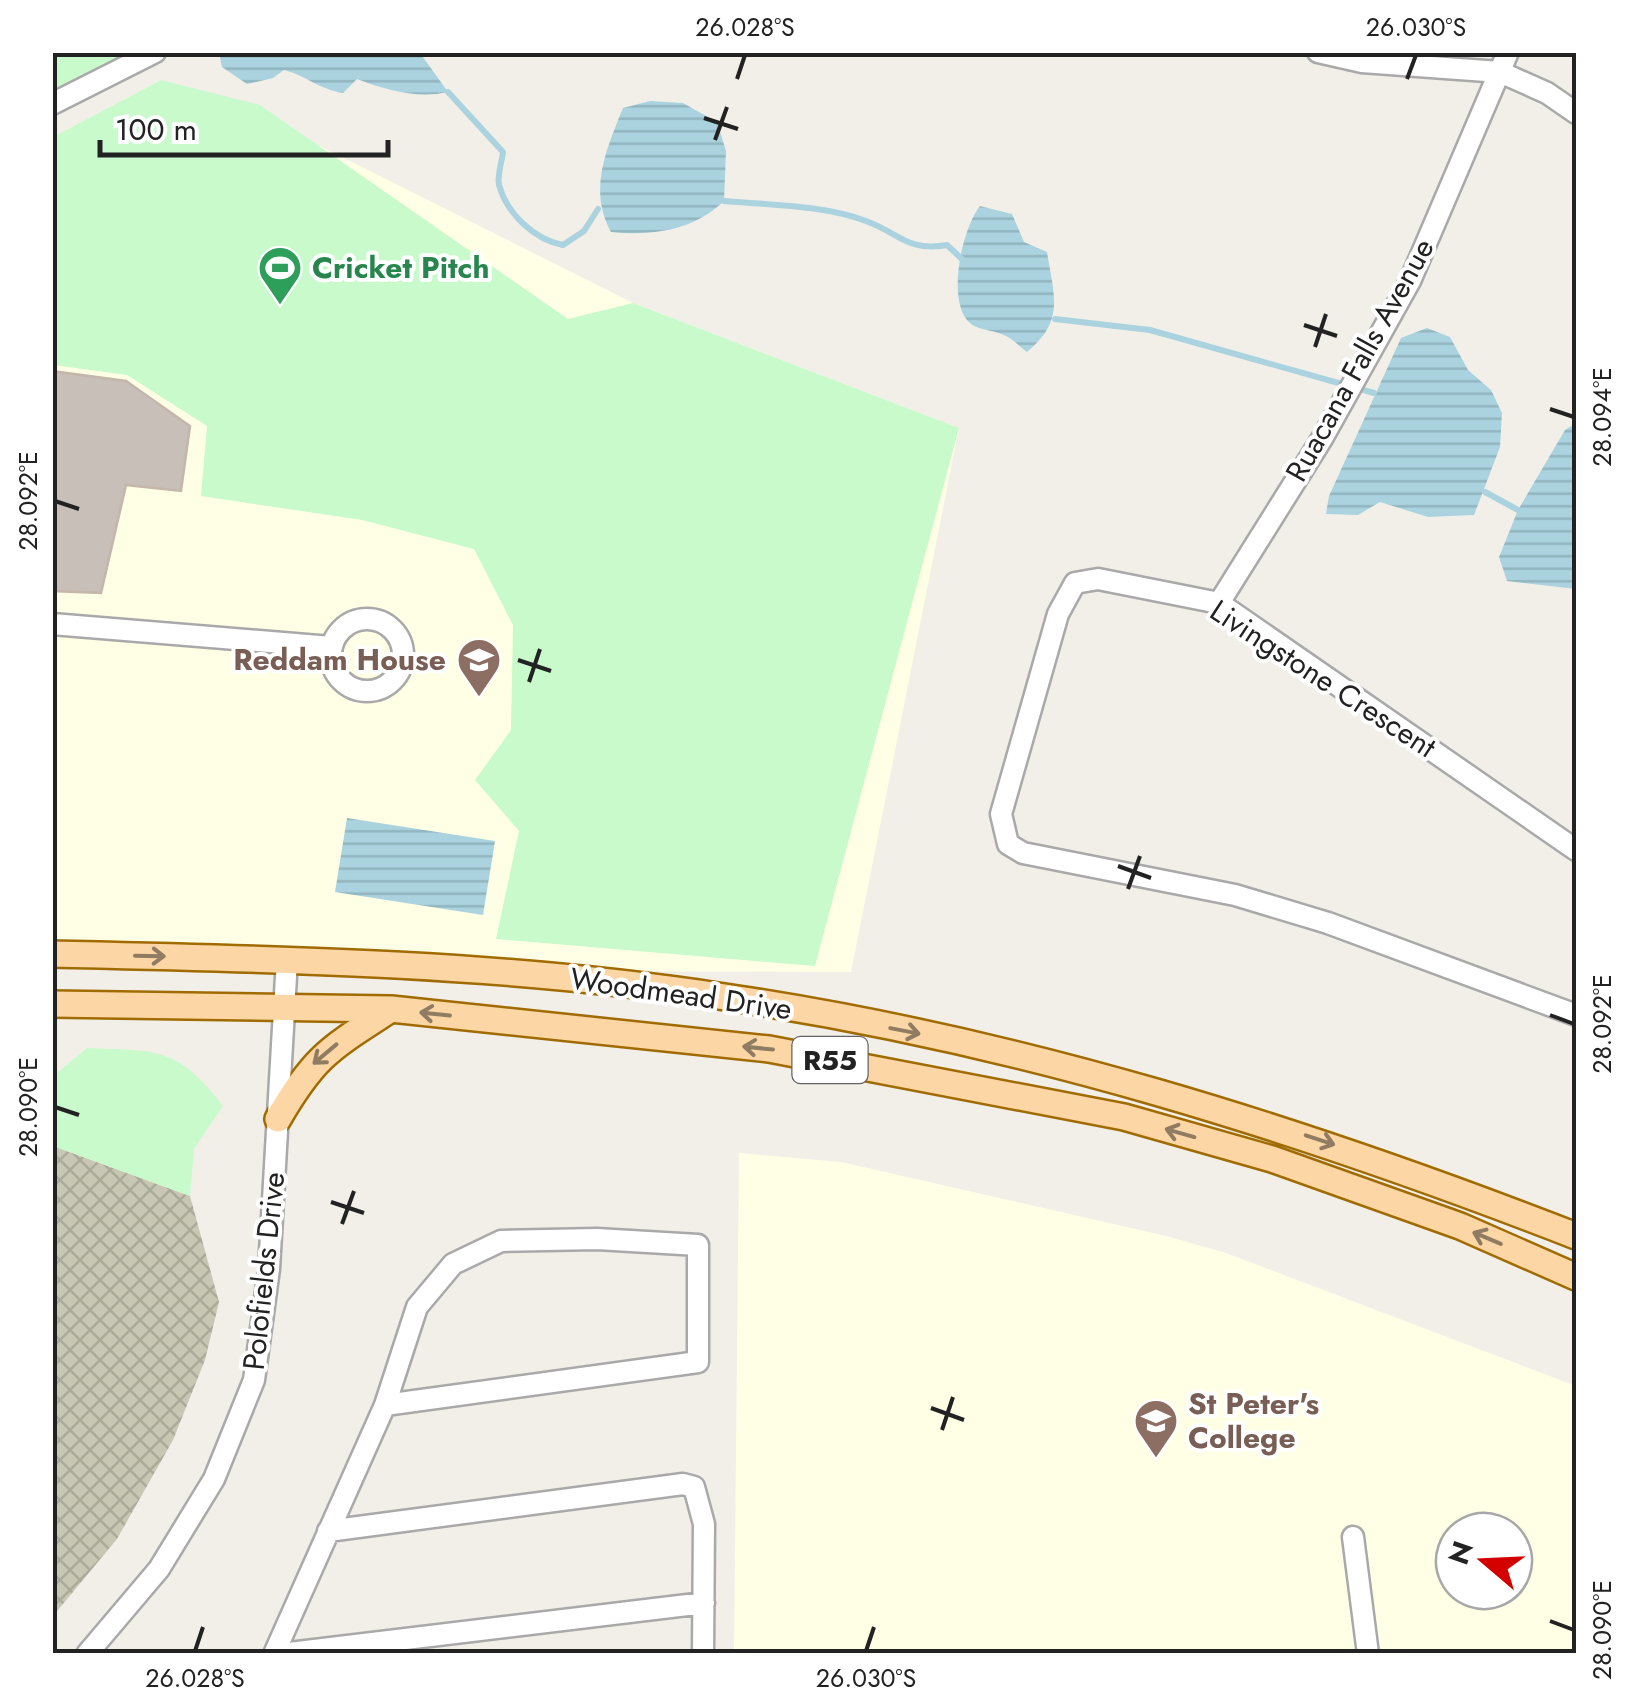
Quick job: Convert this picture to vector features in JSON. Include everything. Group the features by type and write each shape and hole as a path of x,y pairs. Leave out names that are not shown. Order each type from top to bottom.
{"main road":[{"name":"Woodmead Drive","path":"52,954 287,959 545,974 727,997 1100,1074 1312,1137 1576,1236"},
{"name":"Woodmead Drive","path":"52,1004 391,1009 769,1049 1124,1117 1272,1160 1460,1226 1576,1276"},
{"path":"278,1118 307,1070 326,1050 391,1009"}],"street":[{"path":"52,104 155,52"},
{"path":"1318,52 1362,62 1504,62 1576,113"},
{"name":"Ruacana Falls Avenue","path":"1219,603 1324,437 1410,281 1504,62"},
{"name":"Livingstone Crescent","path":"1576,850 1219,603 1098,579 1076,583 1058,614 1001,814 1008,844 1040,857 1253,900 1576,1016"},
{"path":"52,624 331,647"},
{"name":"Polofields Drive","path":"87,1654 160,1568 214,1479 254,1380 261,1337 287,959"},
{"path":"385,1405 698,1362 698,1246 597,1239 501,1241 452,1264 417,1307 385,1405 277,1654 704,1603"},
{"path":"328,1531 683,1484 694,1487 704,1524 703,1654"},
{"path":"1353,1537 1368,1654"}],"shaded area":[{"name":"Reddam House","path":"161,80 324,148 633,303 959,428 851,972 53,969 53,137"},
{"path":"53,1146 190,1196 219,1302 205,1360 173,1440 117,1539 53,1616"},
{"name":"St Peter's College","path":"739,1153 841,1162 1166,1236 1226,1253 1576,1386 1576,1653 734,1654"}],"green space":[{"path":"53,53 128,53 53,93"},
{"name":"Reddam House","path":"161,80 260,105 568,319 633,303 959,428 815,966 496,939 519,831 475,780 511,730 513,625 474,549 362,520 201,496 207,426 127,375 53,365 53,137"},
{"path":"87,1048 164,1056 192,1072 223,1106 194,1149 190,1196 53,1146 53,1076"}],"water":[{"path":"219,53 420,53 448,92 402,92 357,79 343,93 284,70 273,78 247,84 222,67"},
{"path":"650,101 683,103 717,122 726,151 724,201 699,219 671,229 611,232 601,201 606,155 623,108"},
{"path":"980,206 1012,214 1024,242 1047,252 1054,295 1052,318 1039,341 1027,352 1005,335 974,326 963,314 959,266 967,231"},
{"path":"1427,328 1450,337 1468,370 1491,390 1502,413 1500,447 1474,515 1428,517 1380,502 1358,515 1326,514 1329,496 1401,338"},
{"path":"1576,423 1576,589 1507,581 1499,557 1518,510 1565,430"},
{"path":"347,818 495,841 483,915 335,892"}],"building":[{"path":"52,371 126,381 190,426 181,491 126,485 101,593 52,591"}],"waterway":[{"path":"448,92 503,152 499,181 503,196 515,215 533,231 563,245 584,231 598,209"},
{"path":"724,201 796,206 849,216 913,244 947,245 962,259"},
{"path":"1055,319 1150,330 1374,393"},
{"path":"1485,492 1518,510"}],"place":[{"name":"Cricket Pitch","path":"280,306"},
{"name":"Reddam House","path":"479,698"},
{"name":"St Peter's College","path":"1156,1459"}]}
